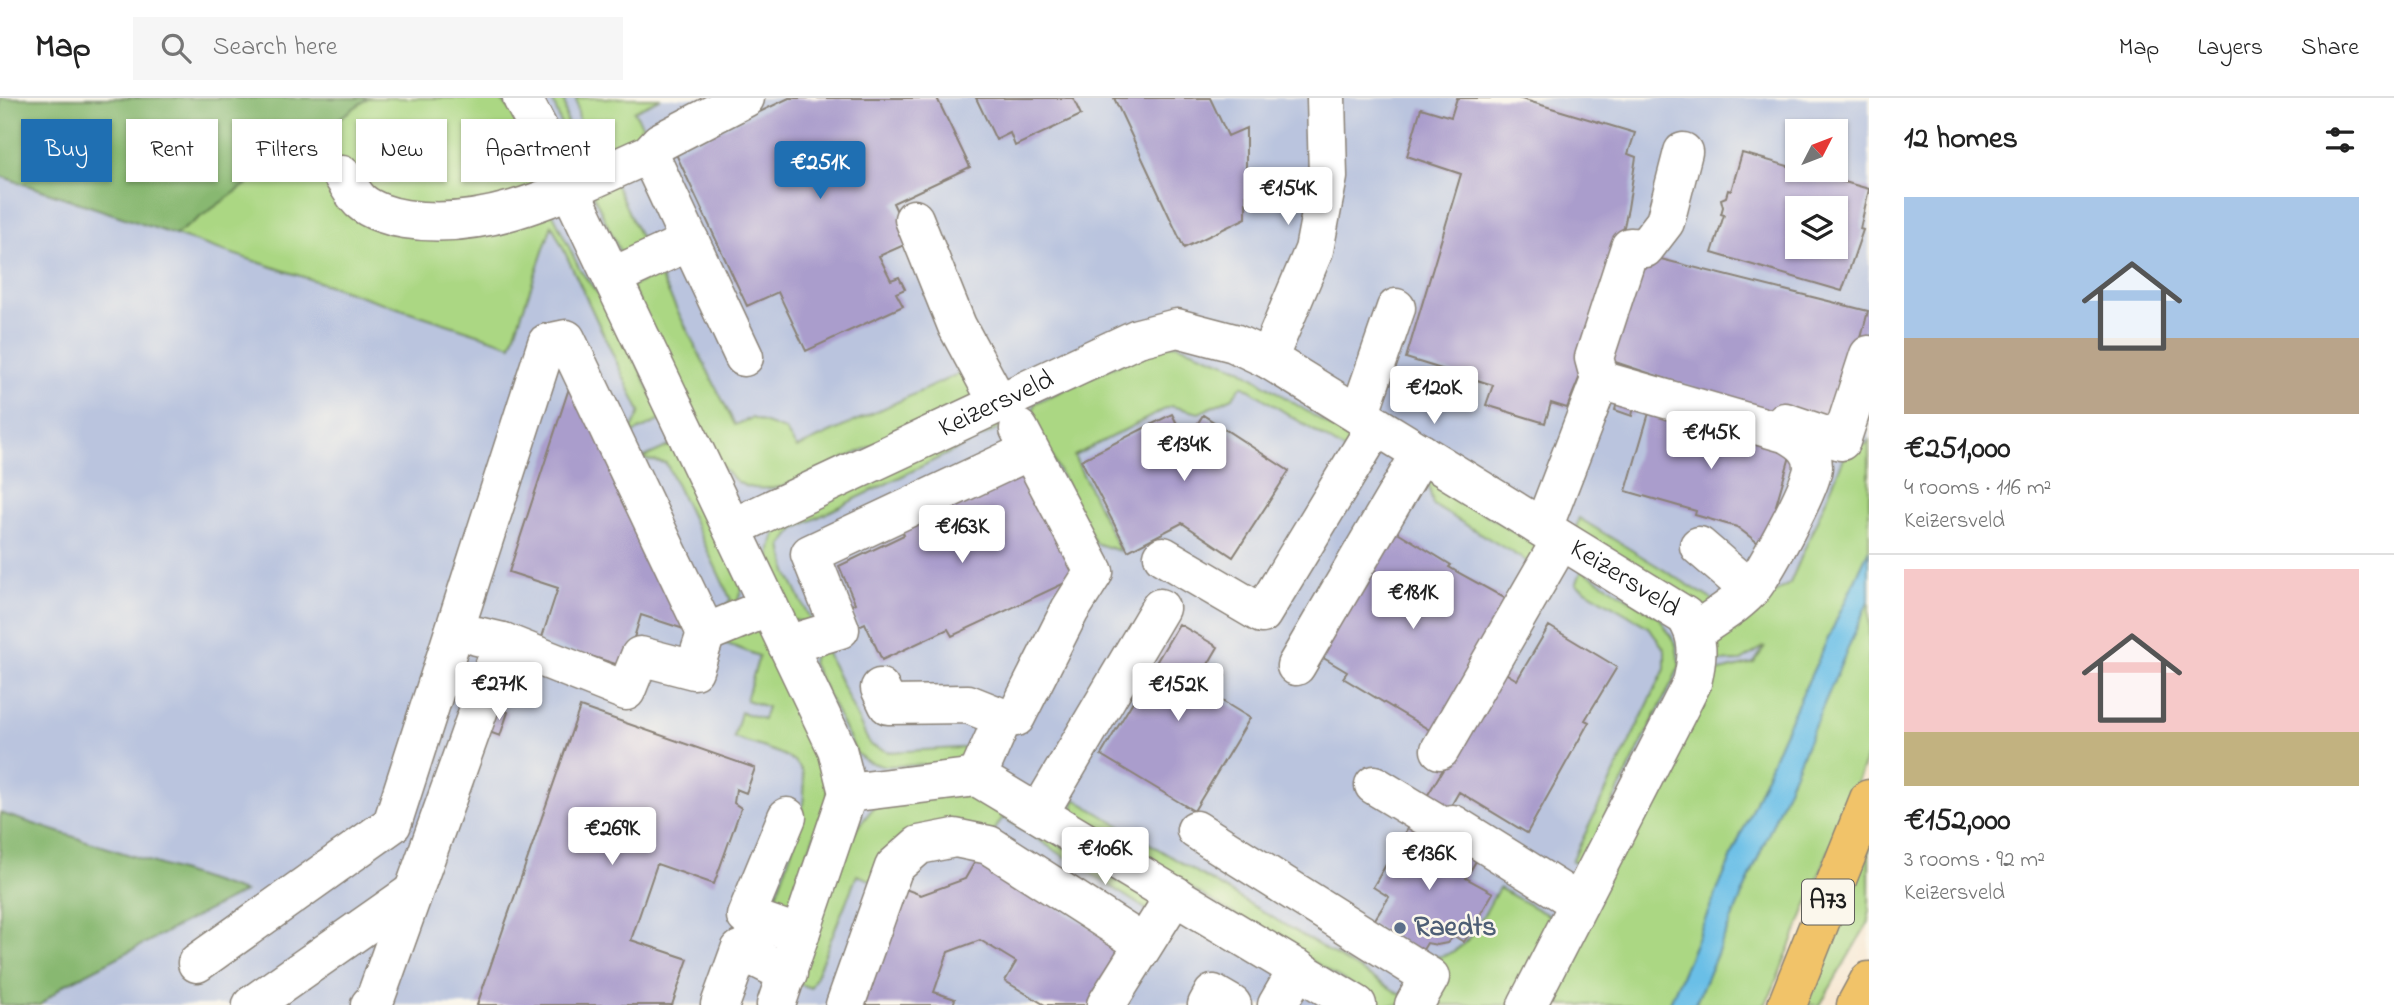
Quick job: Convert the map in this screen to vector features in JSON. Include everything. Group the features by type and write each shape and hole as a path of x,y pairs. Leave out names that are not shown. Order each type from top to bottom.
{"highway":[{"name":"A73","path":"1787,1005 1869,799"},
{"path":"1856,1005 1869,981"}],"street":[{"path":"522,98 567,184 837,749 848,793 800,935 787,995"},
{"path":"543,98 567,184"},
{"path":"342,175 362,204 393,217 421,221 477,219 542,202 567,184 649,154 660,142 745,98"},
{"path":"1268,359 1314,250 1328,177 1326,98"},
{"path":"1440,750 1552,534 1630,247 1645,248 1665,222 1683,152"},
{"path":"649,154 744,357"},
{"path":"880,688 888,705 968,704 1003,718 1016,717 1070,610 1094,572 1003,403 957,326 914,219"},
{"path":"612,277 690,241"},
{"path":"1163,556 1262,614 1368,420 1396,308"},
{"name":"Keizersveld","path":"732,528 1138,338 1177,328 1234,343 1268,359 1685,616 1696,632 1697,662 1692,683 1527,1005"},
{"path":"197,963 392,824 454,631 547,343 566,339 706,633 694,670 640,656 626,691 503,642 454,631"},
{"path":"1597,369 1841,441 1869,355"},
{"path":"1597,369 1788,434 1800,440 1811,453 1814,470 1769,563 1750,590 1696,632"},
{"path":"787,645 840,629 810,555 1029,451"},
{"path":"1296,666 1421,453"},
{"path":"1699,546 1750,590"},
{"path":"706,633 769,607"},
{"path":"1040,813 1160,608"},
{"path":"370,1005 374,1002 503,642"},
{"path":"977,777 1003,718"},
{"path":"848,793 977,777 1357,1005"},
{"path":"1374,785 1442,826 1453,824 1579,903"},
{"path":"787,817 746,916 800,935"},
{"path":"1196,830 1430,977 1414,1005"},
{"path":"845,1005 894,867 919,845 955,838 989,845 1142,943"},
{"path":"252,1005 413,892"},
{"path":"1106,1005 1142,943 1175,895"},
{"path":"720,1005 740,950 787,995"},
{"path":"1277,1005 1298,969"},
{"path":"1207,1005 1213,995 1232,1005"}],"shaded area":[{"path":"0,98 1869,98 1869,477 1622,1005 0,1005"}],"green space":[{"path":"0,98 368,98 338,119 232,119 232,182 250,182 175,235 0,176"},
{"path":"368,98 499,98 521,119 461,119 461,182 545,182 552,212 580,270 615,316 663,419 629,435 640,412 552,225 511,345 175,235 250,182 342,182 342,119 338,119"},
{"path":"552,98 564,98 566,119 559,119"},
{"path":"576,98 661,98 634,111 648,135 615,155 615,119 579,119"},
{"path":"599,182 614,182 643,243 621,254 589,186"},
{"path":"659,274 735,425 752,418 785,430 797,448 969,369 982,396 782,487 760,489 745,486 717,461 631,286"},
{"path":"1176,344 1239,368 1350,439 1346,451 1242,385 1233,397 1199,413 1171,406 1074,456 1120,551 1095,543 1032,417 1035,403 1151,349"},
{"path":"987,420 1002,427 796,528 782,545 787,572 812,623 792,620 775,581 770,560 775,535 782,521"},
{"path":"1852,439 1866,445 1869,439 1869,550 1781,740 1669,1005 1533,1005 1707,674 1754,663 1765,646 1741,661 1707,662 1702,640 1790,583"},
{"path":"673,444 742,587 735,610 714,618 731,600 666,463 640,459"},
{"path":"1427,478 1546,552 1536,567 1433,505"},
{"path":"1579,518 1716,602 1695,617 1574,535"},
{"path":"1582,570 1660,618 1676,645 1680,666 1582,864 1572,861 1665,669 1665,650 1648,627 1576,584"},
{"path":"1869,599 1869,752 1771,994 1765,1005 1695,1005"},
{"path":"760,626 823,760 828,797 790,903 773,904 798,829 804,788 802,772 788,757 734,738 741,712 763,719 767,707 746,700 759,656 722,642"},
{"path":"824,647 870,745 889,752 976,747 965,764 882,766 857,754 812,663 814,654"},
{"path":"950,789 987,799 1151,901 1152,913 1003,817 991,836 876,882 857,875 811,988 796,983 846,842 874,807"},
{"path":"1075,799 1408,999 1401,1005 1385,1005 1071,816"},
{"path":"0,813 244,892 64,985 40,1005 0,1005"},
{"path":"1869,843 1869,921 1820,1005 1797,1005"},
{"path":"1499,888 1557,920 1510,1005 1427,1005 1432,957 1445,955 1465,943"}],"water":[{"path":"1869,550 1869,599 1695,1005 1669,1005 1781,740"}],"building":[{"path":"789,98 937,98 970,167 893,203 911,242 879,256 891,280 899,277 905,289 896,293 903,306 806,351 778,292 747,306 675,152"},
{"path":"976,98 1073,98 1081,115 1015,146 1010,133 996,140"},
{"path":"1114,98 1210,98 1228,136 1246,128 1246,218 1184,248"},
{"path":"1457,98 1518,98 1635,133 1628,154 1636,157 1628,208 1617,259 1587,359 1567,408 1551,403 1545,423 1486,405 1493,385 1406,358 1461,174 1407,156 1421,108 1451,117"},
{"path":"1742,153 1785,165 1785,182 1844,182 1869,189 1860,229 1863,230 1842,291 1712,253 1724,215 1721,214 1721,199 1726,197 1728,190 1731,191"},
{"path":"1633,252 1868,311 1836,435 1597,356"},
{"path":"572,379 690,631 641,615 625,667 541,640 558,588 509,572"},
{"path":"1617,402 1634,407 1632,416 1615,410"},
{"path":"1651,406 1793,446 1776,505 1782,505 1762,546 1737,527 1695,515 1696,511 1626,491"},
{"path":"1172,414 1186,442 1203,415 1289,471 1233,557 1182,523 1128,551 1081,460"},
{"path":"1033,466 1084,574 952,636 948,629 882,660 865,623 859,626 850,606 855,603 839,566 904,535 901,528"},
{"path":"1391,528 1451,565 1449,567 1510,601 1438,735 1343,678 1347,672 1315,653"},
{"path":"1179,624 1218,647 1207,666 1225,676 1214,696 1250,718 1194,811 1101,755"},
{"path":"1549,626 1617,667 1585,720 1589,722 1527,833 1459,792 1448,811 1426,798 1502,671 1517,680"},
{"path":"507,682 517,685 513,697 504,694"},
{"path":"580,707 755,768 746,793 736,789 734,803 741,808 714,884 657,864 631,940 688,959 672,1005 477,1005"},
{"path":"498,708 508,712 500,736 489,732"},
{"path":"1411,822 1476,861 1466,878 1493,893 1464,942 1454,936 1447,943 1427,943 1421,953 1372,924 1389,897 1373,887"},
{"path":"976,860 1127,950 1094,1005 1045,1005 1005,981 1016,962 980,940 948,952 934,992 955,999 953,1005 859,1005 900,887 921,895 965,879"}],"place":[{"name":"Raedts","path":"1400,928"}]}
